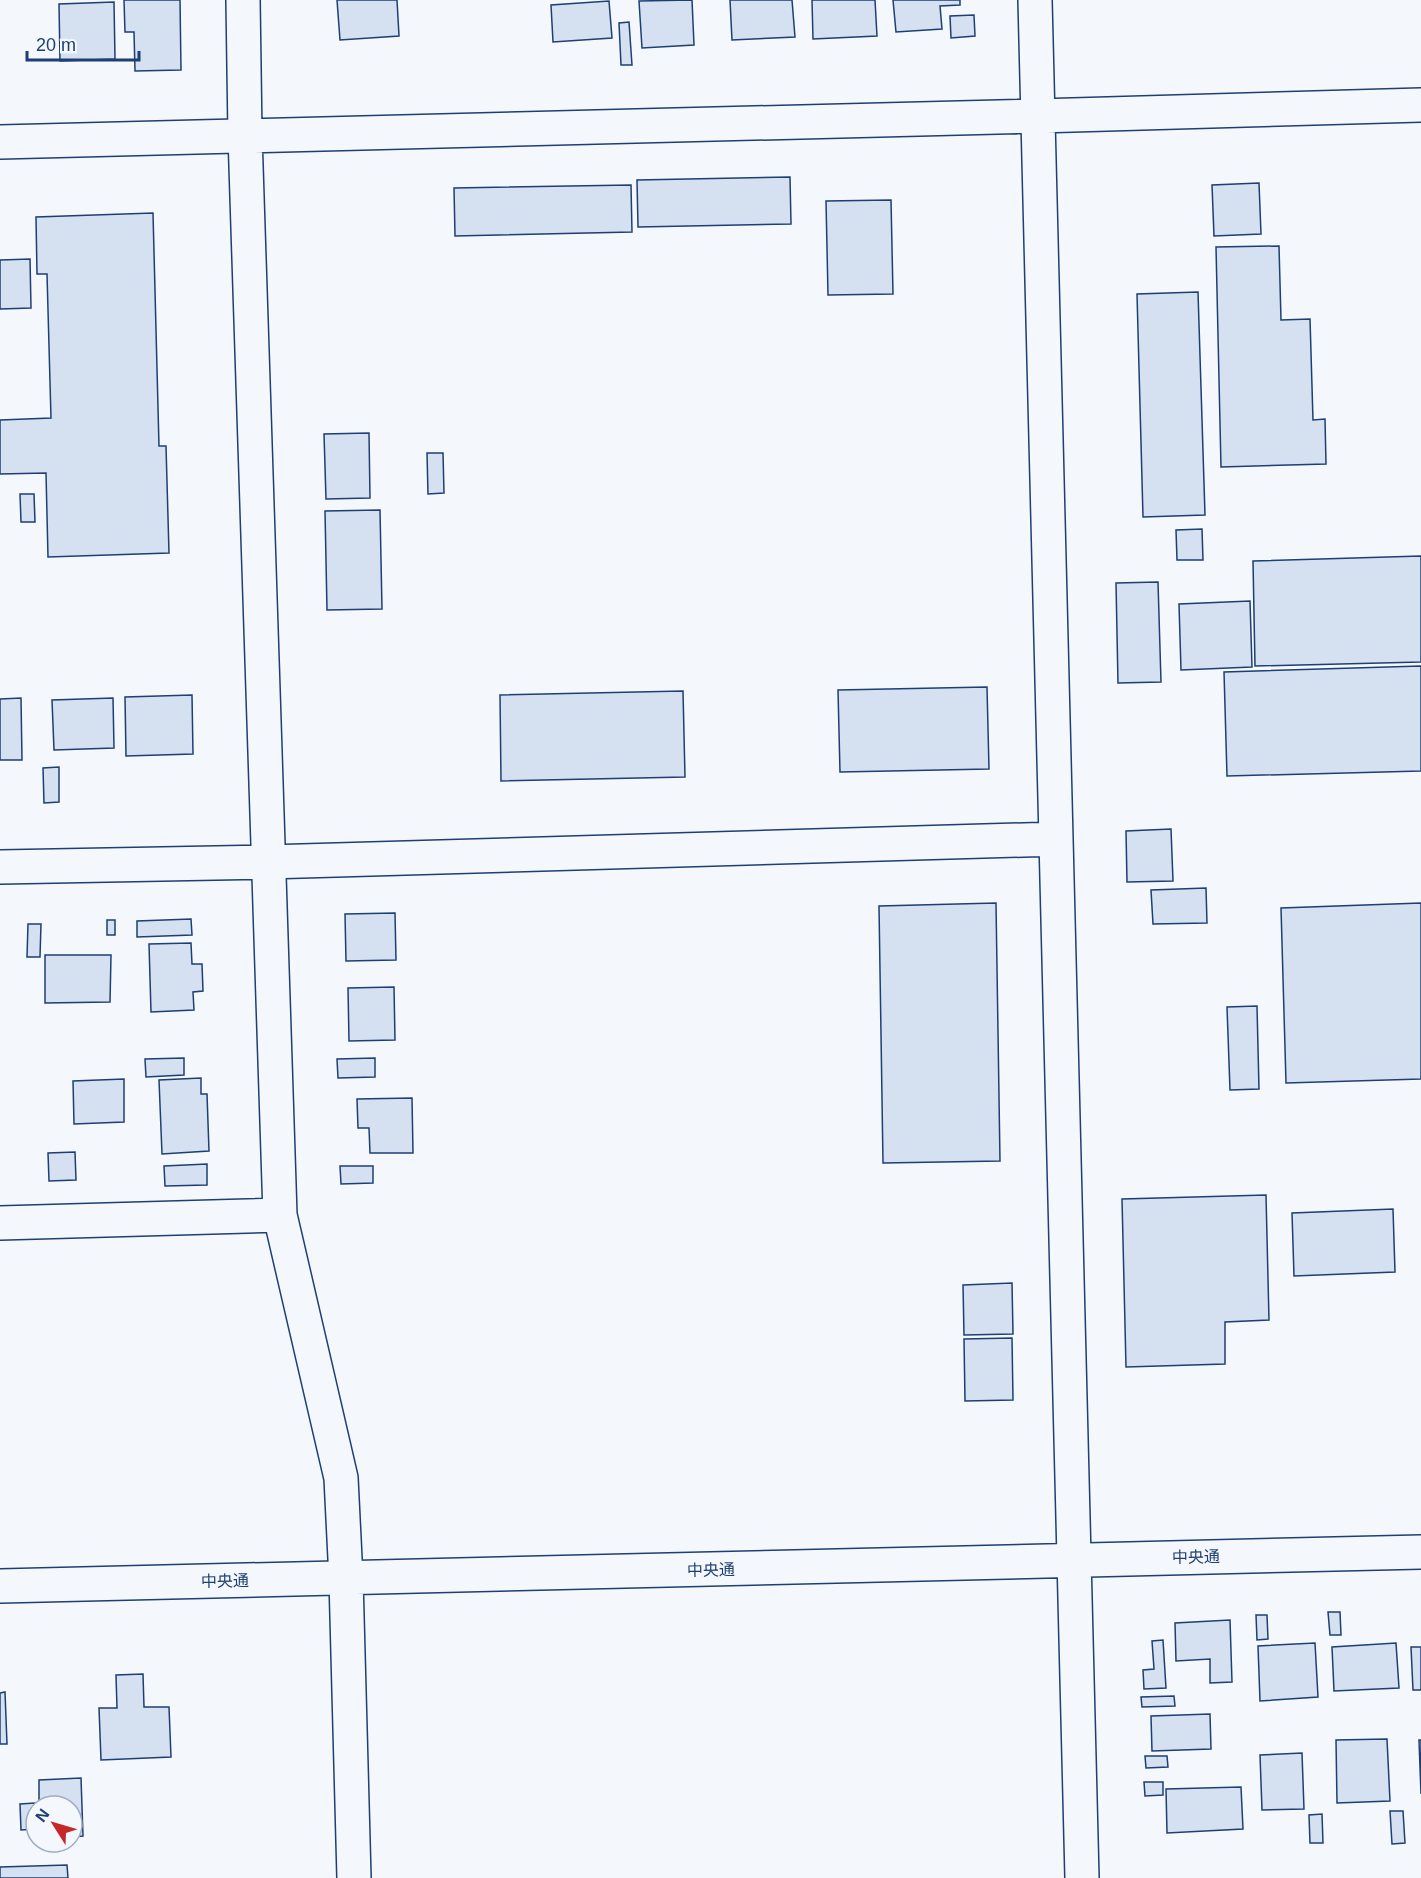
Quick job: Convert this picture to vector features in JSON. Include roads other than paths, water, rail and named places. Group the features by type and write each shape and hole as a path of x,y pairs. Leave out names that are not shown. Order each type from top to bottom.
{"street":[{"path":"243,0 267,862 280,1215 341,1478 354,1878"},
{"path":"1035,0 1082,1878"},
{"path":"0,142 1421,105"},
{"path":"0,867 267,862 1056,839"},
{"path":"0,1223 280,1215"},
{"name":"中央通","path":"0,1586 1421,1552"}]}
